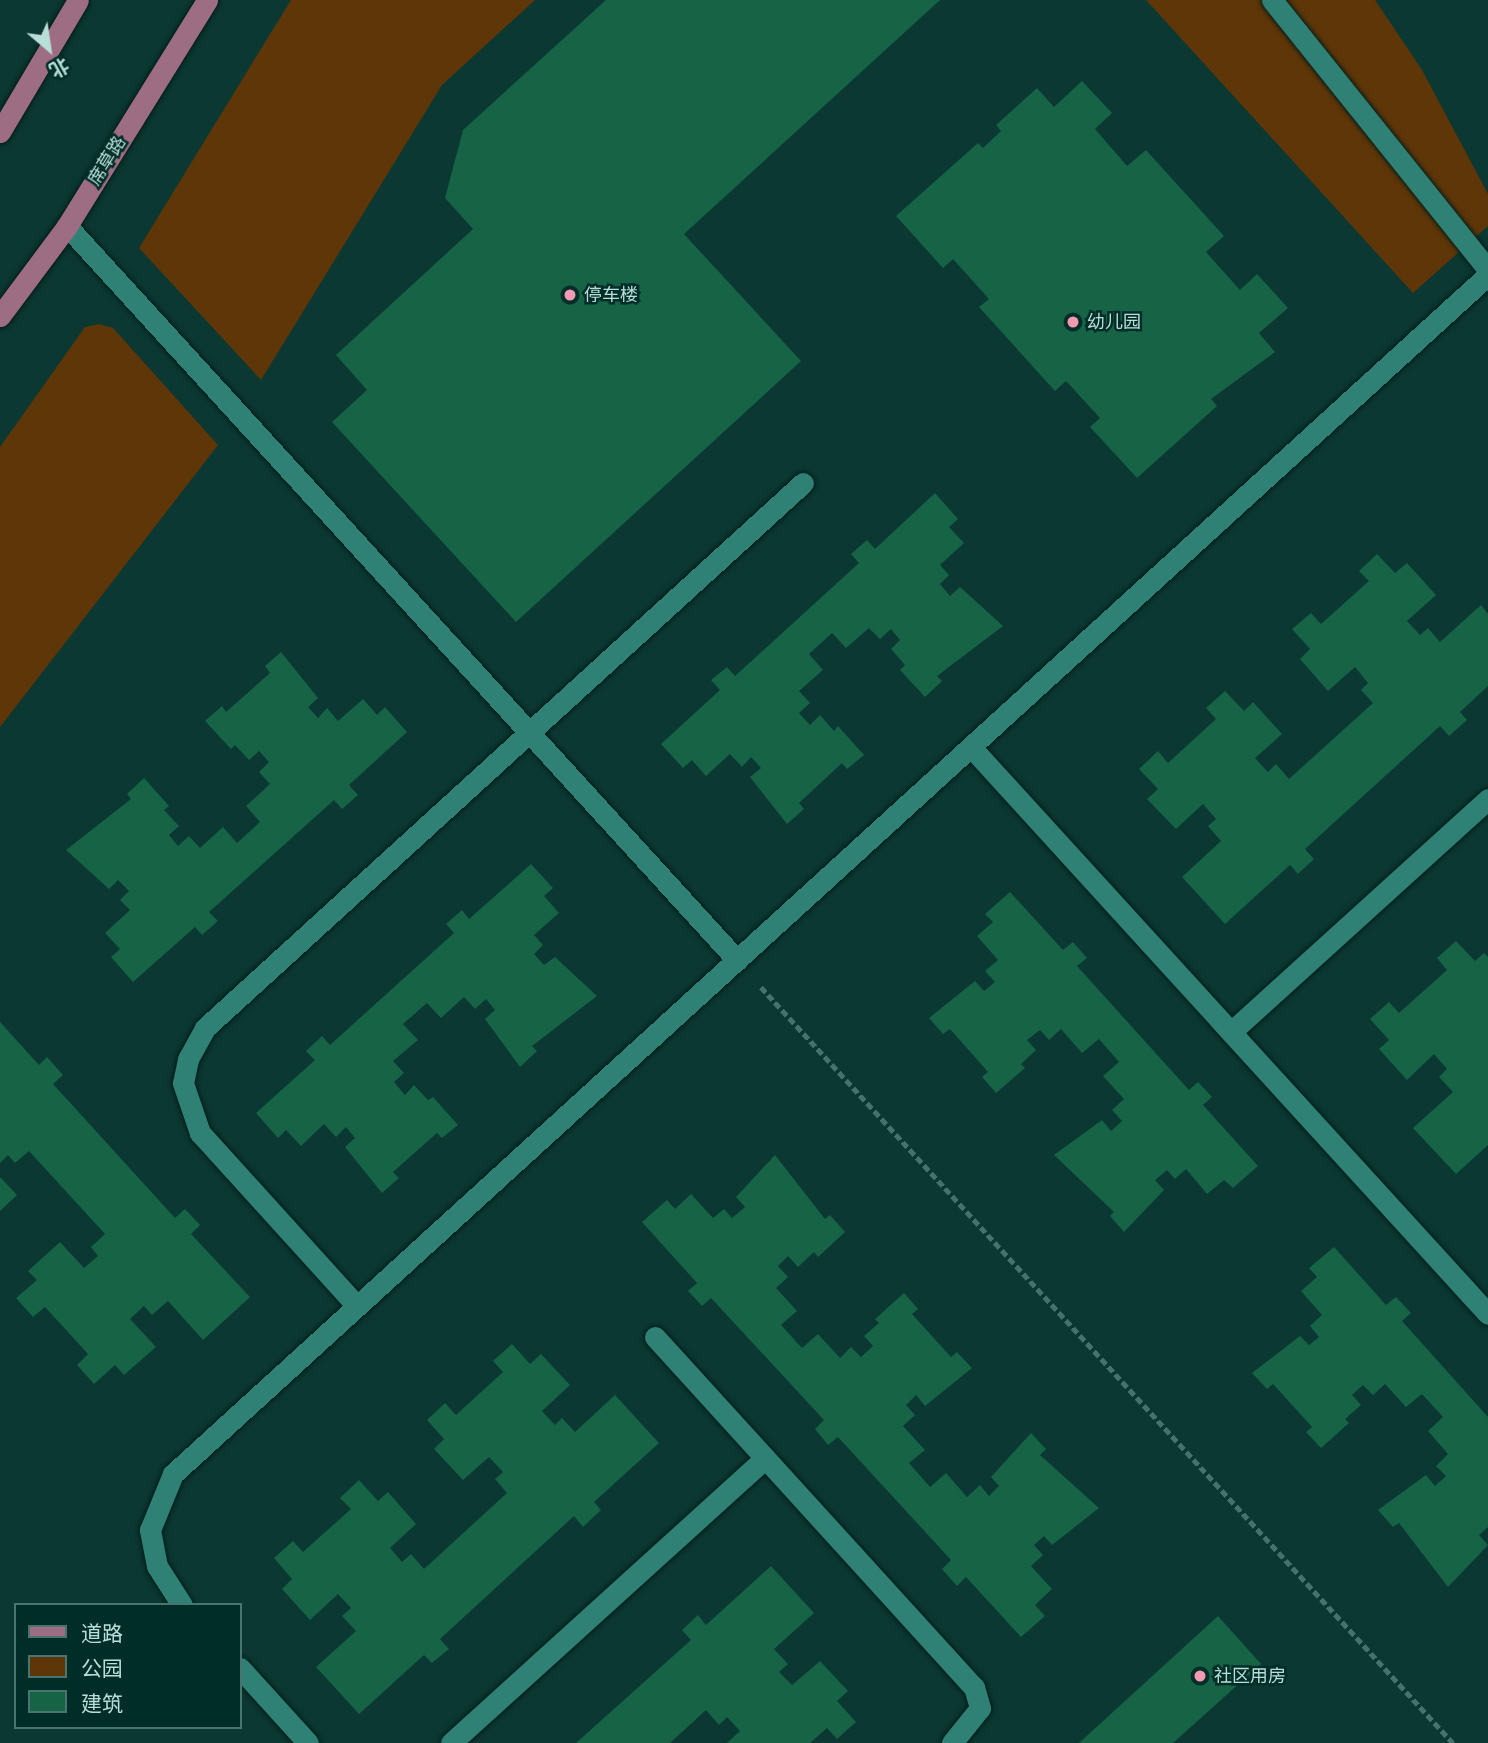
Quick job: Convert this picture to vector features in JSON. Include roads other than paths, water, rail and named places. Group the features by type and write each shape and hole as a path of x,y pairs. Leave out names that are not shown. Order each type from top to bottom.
{"main road":[{"path":"0,132 78,0"},
{"name":"席草路","path":"0,316 67,226 207,0"}],"street":[{"path":"181,1603 157,1566 150,1530 173,1474 1488,273 1272,0"},
{"path":"67,226 737,960"},
{"path":"357,1306 200,1133 183,1083 188,1059 205,1028 803,483"},
{"path":"971,747 1231,1032 1484,1302"},
{"path":"1231,1032 1488,799"},
{"path":"655,1337 974,1687 980,1709 952,1743"},
{"path":"450,1743 765,1458"},
{"path":"242,1670 308,1743"}],"place":[{"name":"停车楼","path":"570,295"},
{"name":"幼儿园","path":"1073,322"},
{"name":"社区用房","path":"1200,1676"}]}
